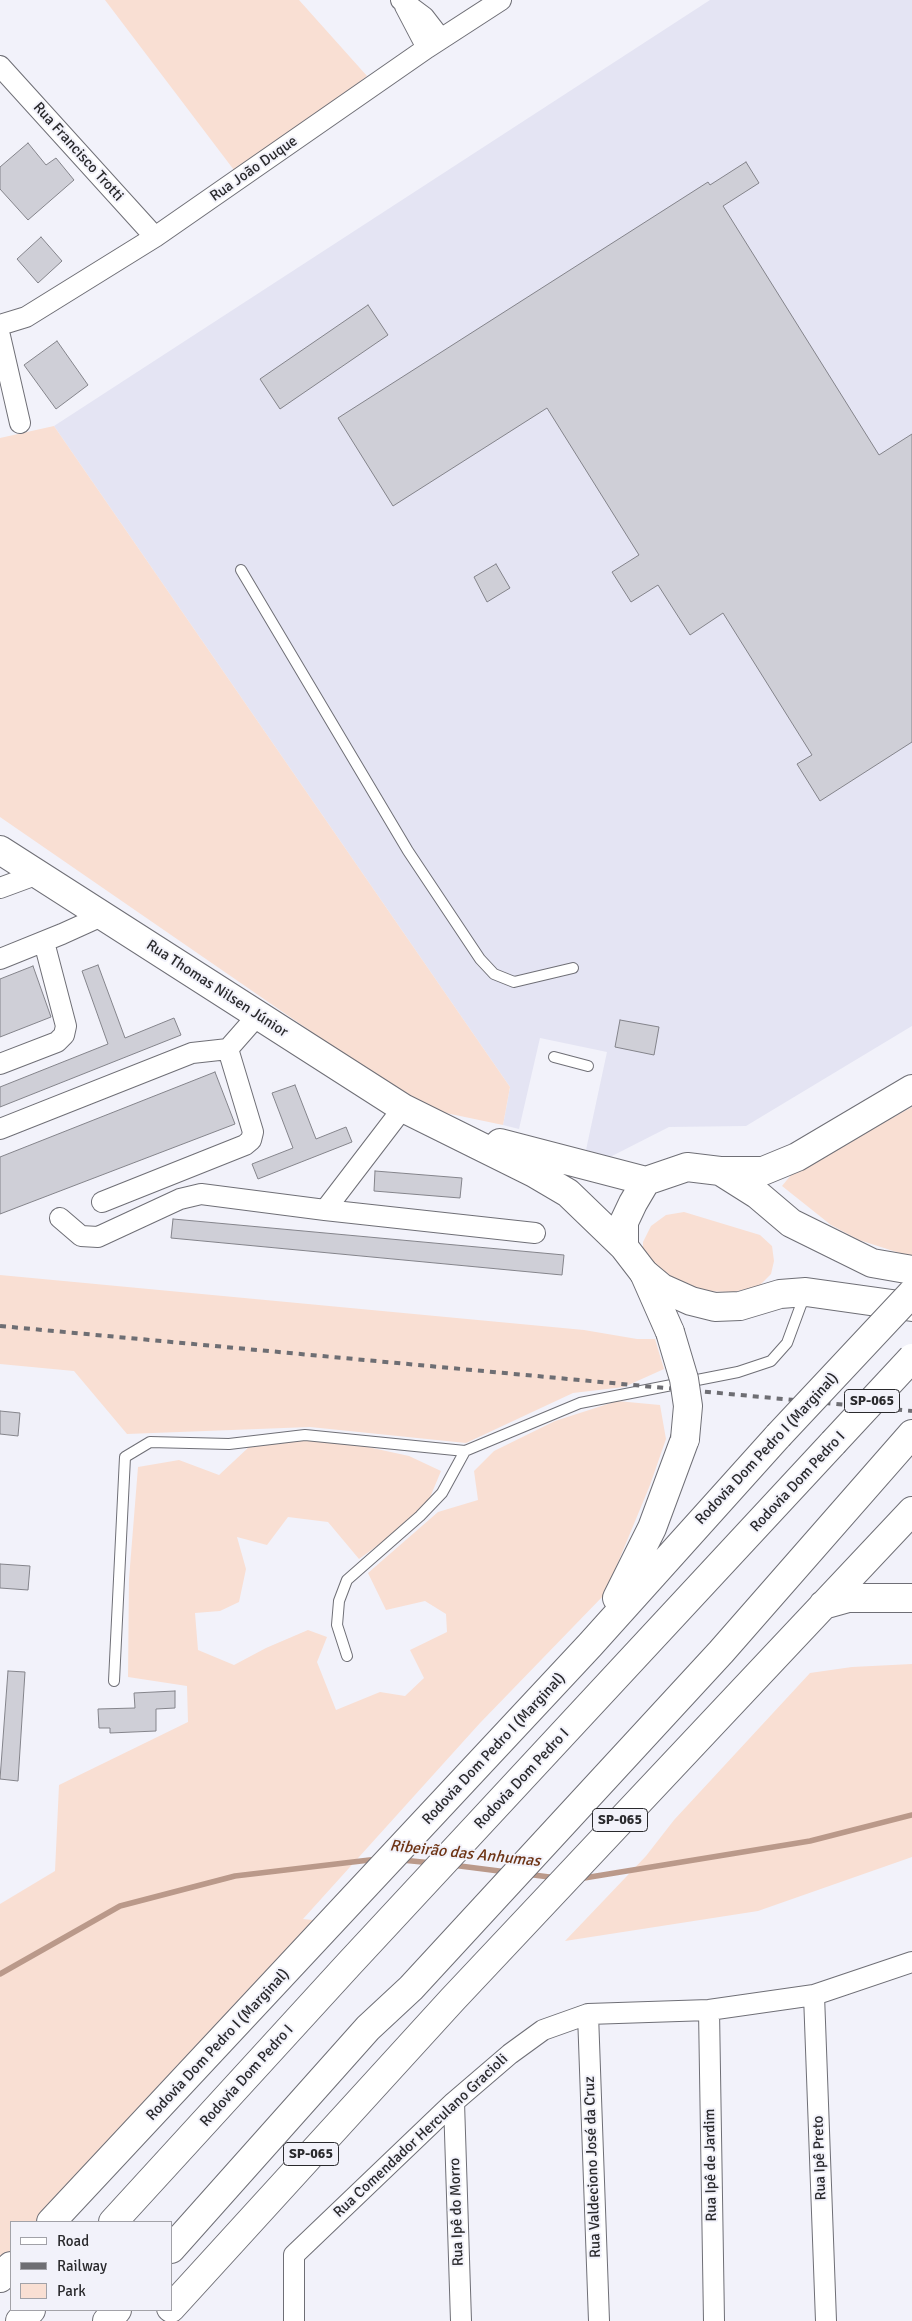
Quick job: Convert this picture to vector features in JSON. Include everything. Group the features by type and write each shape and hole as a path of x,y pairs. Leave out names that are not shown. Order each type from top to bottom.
{"main road":[{"name":"Rua Thomas Nilsen Júnior","path":"0,850 104,915 257,1016 403,1108 436,1125 532,1162 646,1181"},
{"path":"624,1247 624,1222 632,1203 646,1181 687,1167 720,1171 763,1171 797,1157 912,1089"},
{"name":"Rua Thomas Nilsen Júnior","path":"532,1162 568,1193 624,1247 644,1273 662,1288 691,1301 715,1307 740,1306 793,1293"},
{"path":"720,1171 758,1195 791,1223 872,1263 912,1270"},
{"path":"590,1646 631,1573 671,1483 685,1439 688,1406 684,1379 670,1332 644,1273"},
{"path":"793,1293 912,1307"},
{"name":"Rodovia Dom Pedro I (Marginal)","path":"52,2221 590,1646 778,1436 912,1293"},
{"name":"Rodovia Dom Pedro I","path":"114,2221 349,1964 630,1664 912,1358"},
{"name":"SP-065","path":"172,2248 368,2028 410,1988 721,1652 905,1442"},
{"name":"SP-065","path":"172,2307 452,2000 912,1511"},
{"path":"823,1605 848,1598 912,1598"},
{"path":"0,2278 10,2267"},
{"path":"20,2321 30,2311"},
{"path":"107,2321 116,2311"},
{"name":"SP-065","path":"160,2321 168,2311"}],"street":[{"name":"Rua João Duque","path":"0,325 26,317 155,237 434,44 501,0"},
{"path":"403,2 424,17 434,44"},
{"name":"Rua Francisco Trotti","path":"0,66 155,237"},
{"path":"0,336 20,423"},
{"path":"0,888 38,874"},
{"path":"0,958 44,942 104,915"},
{"path":"0,1064 57,1042 64,1036 66,1026 44,942"},
{"path":"0,1128 192,1053 228,1049 257,1016"},
{"path":"102,1202 245,1145 251,1140 253,1132 228,1049"},
{"path":"325,1210 403,1108"},
{"path":"60,1218 81,1236 88,1238 98,1237 191,1195 201,1194 325,1210 535,1233"},
{"name":"Rua Comendador Herculano Gracioli","path":"294,2321 294,2256 454,2102 510,2054 543,2030 588,2014 709,2010 814,1995 912,1962"},
{"name":"Rua Ipê Preto","path":"814,1995 826,2321"},
{"name":"Rua Ipê de Jardim","path":"709,2010 714,2321"},
{"name":"Rua Valdeciono José da Cruz","path":"588,2014 599,2321"},
{"name":"Rua Ipê do Morro","path":"454,2102 461,2321"}],"lane":[{"path":"240,570 408,851 480,959 494,974 514,982 573,968"},
{"path":"554,1057 588,1066"},
{"path":"114,1681 125,1457 150,1442 229,1444 304,1435 465,1451 580,1403 738,1372 771,1361 787,1343 793,1293"},
{"path":"347,1656 337,1625 339,1602 347,1580 420,1516 442,1493 465,1451"}],"shaded area":[{"path":"710,0 912,0 912,1026 746,1126 669,1127 610,1157 586,1150 607,1052 540,1038 519,1129 503,1125 510,1087 54,426"}],"green space":[{"path":"105,0 299,0 367,76 240,178"},
{"path":"54,426 510,1087 503,1125 422,1108 0,817 0,438"},
{"path":"912,1107 912,1257 859,1240 831,1225 782,1186 796,1169"},
{"path":"684,1212 760,1235 772,1246 774,1261 771,1274 759,1286 734,1292 695,1291 671,1285 643,1260 643,1242 651,1226 666,1215"},
{"path":"0,1275 584,1330 637,1339 655,1339 664,1369 624,1387 573,1393 466,1443 310,1427 127,1434 74,1371 0,1364"},
{"path":"617,1401 660,1405 666,1439 650,1485 605,1594 480,1723 303,1919 333,1922 54,2221 10,2221 10,2268 0,2279 0,1904 55,1871 59,1785 188,1722 187,1686 128,1677 129,1579 138,1467 179,1460 219,1475 249,1447 313,1435 409,1456 441,1471 424,1512 359,1559 328,1522 288,1517 267,1545 237,1537 246,1569 239,1602 220,1611 195,1613 198,1650 234,1665 266,1648 308,1630 327,1637 317,1662 336,1710 380,1692 405,1696 424,1678 410,1650 447,1632 446,1614 425,1601 386,1610 368,1573 438,1512 478,1500 474,1471 494,1451 555,1421"},
{"path":"912,1664 912,1857 758,1911 565,1941 646,1856 674,1820 810,1673 852,1667"}],"building":[{"path":"28,143 46,165 56,158 74,180 28,220 0,189 0,167"},
{"path":"746,162 759,183 723,206 879,455 912,434 912,742 820,801 797,764 812,755 723,613 690,635 658,585 631,602 612,572 639,555 547,408 393,506 338,418 708,182 710,185"},
{"path":"41,237 62,261 38,283 17,259"},
{"path":"368,305 388,335 280,409 260,379"},
{"path":"57,341 88,385 56,409 24,365"},
{"path":"496,564 510,588 487,602 474,577"},
{"path":"98,965 125,1038 174,1018 181,1035 0,1107 0,1087 108,1044 82,971"},
{"path":"33,966 51,1017 0,1037 0,979"},
{"path":"620,1020 659,1027 654,1055 615,1047"},
{"path":"215,1072 235,1124 0,1214 0,1157"},
{"path":"295,1085 316,1139 346,1127 352,1142 258,1179 252,1164 293,1148 272,1093"},
{"path":"375,1171 462,1178 460,1198 374,1191"},
{"path":"173,1219 564,1255 562,1275 171,1238"},
{"path":"0,1411 20,1413 18,1436 0,1434"},
{"path":"0,1564 30,1566 28,1590 0,1588"},
{"path":"8,1671 25,1672 18,1781 0,1779"},
{"path":"175,1691 175,1708 156,1709 156,1731 110,1733 110,1728 99,1728 98,1709 135,1708 134,1693"}],"waterway":[{"name":"Ribeirão das Anhumas","path":"578,1879 810,1841 912,1815"},
{"name":"Ribeirão das Anhumas","path":"0,1974 120,1906 235,1876 378,1859"},
{"name":"Ribeirão das Anhumas","path":"402,1860 432,1863"},
{"name":"Ribeirão das Anhumas","path":"452,1865 507,1872"},
{"name":"Ribeirão das Anhumas","path":"526,1874 557,1878"}],"railway":[{"path":"0,1326 912,1411"}]}
